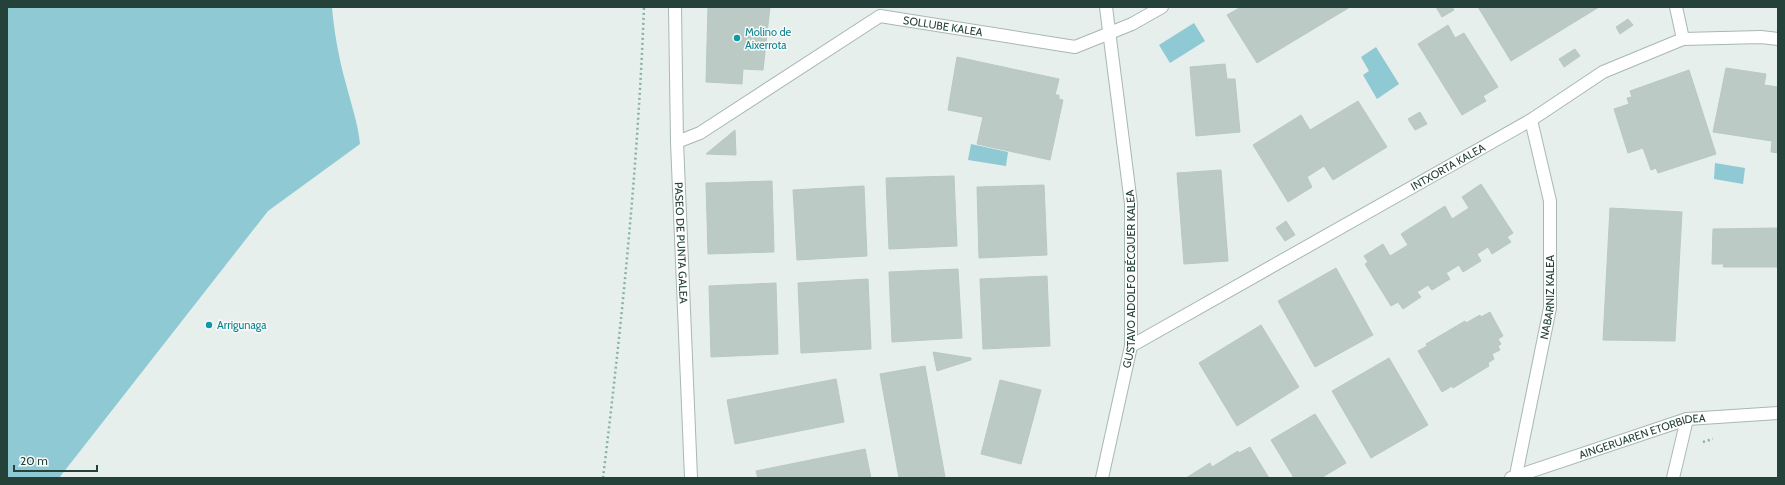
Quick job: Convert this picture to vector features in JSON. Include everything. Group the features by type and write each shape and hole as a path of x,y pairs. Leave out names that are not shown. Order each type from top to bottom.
{"street":[{"name":"PASEO DE PUNTA GALEA","path":"675,7 677,142 691,478"},
{"name":"GUSTAVO ADOLFO BÉCQUER KALEA","path":"1102,478 1131,346 1131,204 1108,34 1106,7"},
{"name":"SOLLUBE KALEA","path":"677,142 700,133 880,16 1075,47 1132,24 1162,7"},
{"path":"1676,7 1683,39"},
{"name":"INTXORTA KALEA","path":"1131,346 1531,120 1603,72 1683,39 1761,37 1778,39"},
{"name":"NABARNIZ KALEA","path":"1513,476 1550,308 1550,201 1531,120"},
{"name":"AINGERUAREN ETORBIDEA","path":"1513,476 1687,419 1778,413"},
{"path":"1672,478 1687,419"}],"path":[{"path":"603,478 628,248 641,83 644,7"}],"water":[{"path":"7,7 332,7 343,75 356,121 360,144 268,211 59,478 7,478"},
{"path":"1194,23 1205,41 1170,63 1159,45"},
{"path":"1376,47 1399,84 1377,99 1363,75 1369,71 1361,57"},
{"path":"971,144 1008,152 1006,166 968,160"},
{"path":"1715,163 1745,168 1743,184 1714,179"}],"building":[{"name":"Molino de Aixerrota","path":"708,7 770,7 763,70 743,69 742,84 706,82"},
{"path":"1241,7 1350,7 1257,63 1227,15"},
{"path":"1436,7 1452,7 1454,10 1442,17"},
{"path":"1478,7 1599,7 1511,61"},
{"path":"1628,19 1633,25 1620,34 1616,27"},
{"path":"1448,25 1455,38 1464,33 1498,87 1483,96 1486,101 1462,115 1418,44"},
{"path":"1575,49 1580,56 1564,67 1559,59"},
{"path":"957,57 1059,79 1055,95 1059,95 1059,99 1063,100 1050,160 977,144 983,117 948,110"},
{"path":"1225,64 1227,79 1235,79 1240,132 1196,136 1190,67"},
{"path":"1726,68 1766,74 1764,85 1778,87 1778,153 1771,152 1772,141 1713,132"},
{"path":"1689,70 1716,154 1658,173 1656,168 1651,170 1643,148 1628,153 1614,109 1629,104 1627,98 1632,97 1630,91"},
{"path":"1358,101 1387,147 1333,180 1324,166 1307,177 1312,187 1288,202 1253,145 1301,115 1310,130"},
{"path":"1420,112 1427,124 1415,130 1408,119"},
{"path":"735,130 736,155 706,154"},
{"path":"1221,170 1228,261 1184,264 1177,173"},
{"path":"954,176 957,246 889,249 886,178"},
{"path":"772,181 774,252 708,254 706,183"},
{"path":"1481,184 1513,233 1507,237 1511,242 1492,254 1488,247 1477,254 1481,261 1463,272 1459,265 1446,273 1450,279 1432,290 1428,285 1417,292 1421,297 1403,309 1398,302 1391,306 1365,264 1368,262 1364,256 1383,244 1390,256 1408,245 1401,234 1445,206 1452,219 1469,208 1462,197"},
{"path":"1044,185 1047,255 979,258 977,187"},
{"path":"864,186 867,256 797,260 793,190"},
{"path":"1610,208 1682,212 1675,341 1603,340"},
{"path":"1286,221 1295,235 1285,241 1276,228"},
{"path":"1778,228 1778,267 1723,267 1724,264 1712,264 1713,229"},
{"path":"1336,268 1373,335 1315,367 1278,301"},
{"path":"958,269 962,338 892,342 889,272"},
{"path":"1047,276 1050,346 983,349 980,279"},
{"path":"868,279 871,349 801,353 798,283"},
{"path":"776,283 778,354 711,357 709,286"},
{"path":"1490,312 1503,336 1498,339 1501,344 1498,346 1500,350 1492,354 1494,359 1488,363 1489,366 1453,388 1452,386 1442,392 1418,351 1427,346 1426,344 1465,321 1466,323 1480,315 1481,317"},
{"path":"1261,325 1299,387 1237,426 1199,363"},
{"path":"933,352 971,358 971,360 937,371"},
{"path":"1389,358 1428,425 1371,458 1332,391"},
{"path":"925,366 945,477 899,478 880,374"},
{"path":"836,379 844,422 735,444 727,400"},
{"path":"1000,380 1041,390 1021,464 981,454"},
{"path":"1315,414 1346,463 1321,478 1294,478 1271,440"},
{"path":"1250,447 1269,478 1186,478 1210,463 1212,467 1238,451 1239,453"},
{"path":"865,449 871,478 758,478 756,471"}],"place":[{"name":"Molino de Aixerrota","path":"737,38"},
{"name":"Arrigunaga","path":"209,325"}]}
